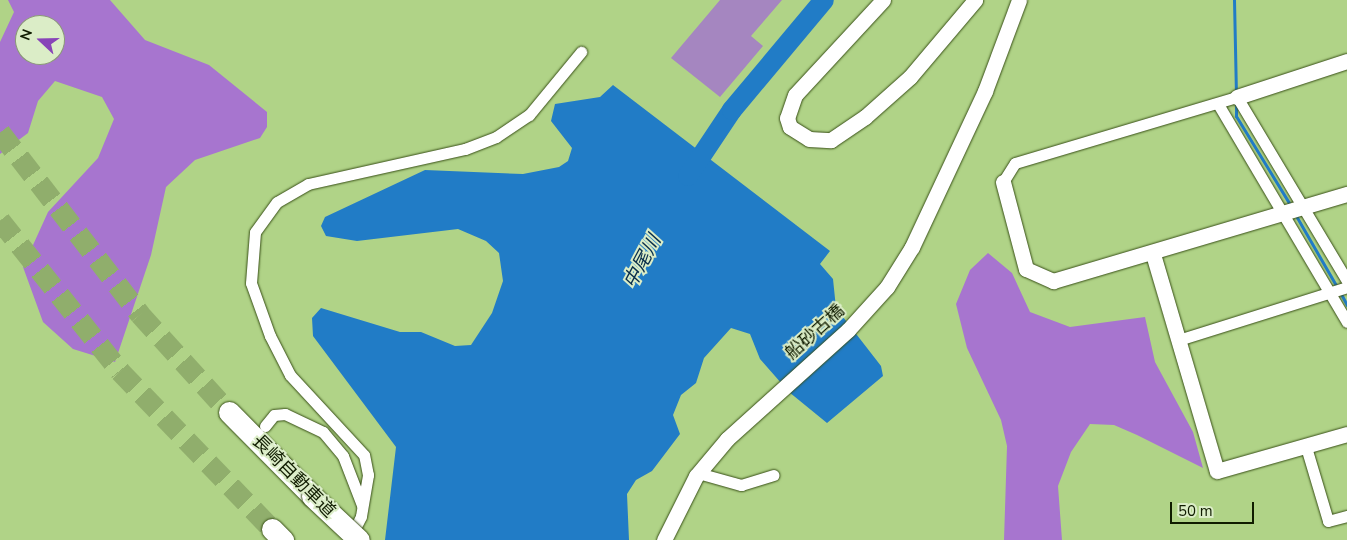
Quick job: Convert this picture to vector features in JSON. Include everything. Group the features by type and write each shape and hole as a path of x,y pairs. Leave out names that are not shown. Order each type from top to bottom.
{"highway":[{"name":"長崎自動車道","path":"229,412 312,496 359,540"}],"street":[{"path":"883,0 795,95 787,118 790,127 809,139 831,140 865,117 910,77 975,0"},
{"name":"船砂古橋","path":"664,540 698,473 764,402 848,330 888,287 912,248 985,91 1019,0"},
{"path":"348,540 362,505 368,475 364,455 290,375 257,304 249,263 255,232 277,202 308,184 465,149 496,137 529,115 581,52"},
{"path":"1347,61 1218,104 1016,163 1003,182 1026,269 1054,282 1153,254 1285,211 1347,194"},
{"path":"1237,97 1301,207 1347,281"},
{"path":"1218,104 1285,211 1347,322"},
{"path":"1153,254 1217,471 1347,434"},
{"path":"1178,340 1347,287"},
{"path":"265,426 274,415 285,414 323,432 343,456 362,505"},
{"path":"1306,447 1328,521 1347,516"},
{"path":"698,473 740,485 774,475"}],"shaded area":[{"path":"8,0 110,0 145,40 209,65 267,112 267,127 260,138 195,160 166,187 151,255 115,362 73,349 43,322 23,267 48,212 98,158 114,119 102,97 55,81 38,101 28,133 0,154 0,42 14,12"},
{"path":"720,0 782,0 751,36 763,46 720,97 671,58"},
{"path":"988,253 1012,273 1030,312 1070,327 1145,317 1155,362 1193,432 1203,468 1114,425 1090,424 1071,452 1058,486 1062,540 1004,540 1007,446 1001,420 967,348 956,304 970,270"}],"water":[{"path":"613,85 830,251 820,264 833,279 836,308 881,366 883,376 827,423 789,392 760,359 750,334 731,328 704,358 696,383 681,395 673,415 680,434 652,471 636,480 627,494 629,540 385,540 396,447 313,336 312,318 321,308 400,332 421,332 455,346 471,345 492,313 503,281 499,253 486,241 458,229 357,241 326,236 321,226 325,217 425,170 523,174 559,167 568,161 572,148 551,121 555,104 600,97"}],"waterway":[{"name":"中尾川","path":"688,176 732,110 824,0"},
{"path":"1234,0 1236,92"},
{"path":"1236,103 1236,116 1291,206"},
{"path":"1295,214 1337,287"},
{"path":"1340,292 1347,305"}],"tunnel":[{"path":"0,132 140,314 229,412"},
{"path":"0,220 120,371 272,529"}]}
